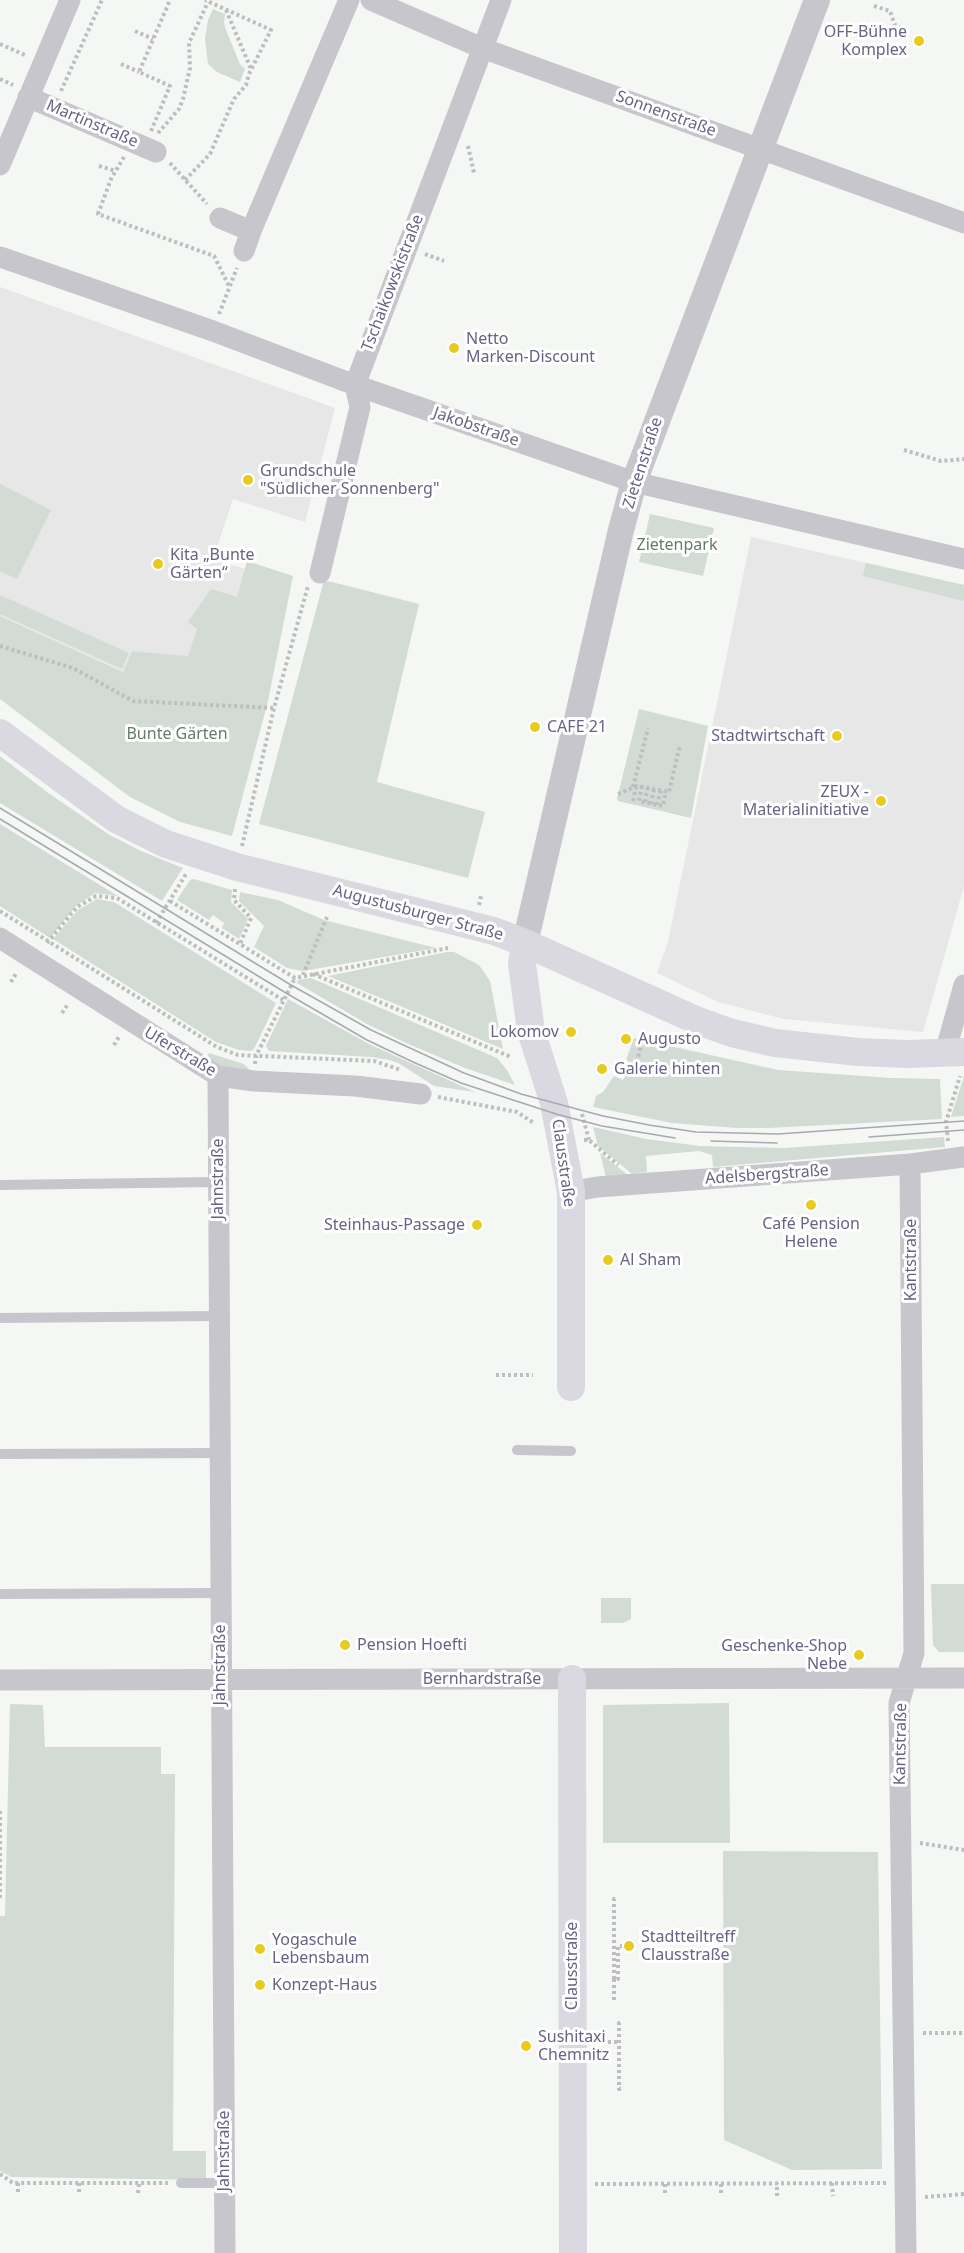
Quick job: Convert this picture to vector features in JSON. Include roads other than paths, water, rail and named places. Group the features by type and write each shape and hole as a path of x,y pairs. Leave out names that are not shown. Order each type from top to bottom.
{"main road":[{"name":"Augustusburger Straße","path":"0,733 116,819 141,833 197,855 237,867 456,920 525,943 698,1021 732,1033 775,1043 858,1052 957,1058"},
{"name":"Clausstraße","path":"525,943 522,964 523,986 531,1031 554,1103 575,1141 584,1189 571,1387"},
{"name":"Clausstraße","path":"572,1679 573,2253"}],"street":[{"name":"Martinstraße","path":"0,165 70,0"},
{"path":"244,251 250,231 350,0"},
{"name":"Sonnenstraße","path":"371,0 482,48 760,147 964,223"},
{"name":"Tschaikowskistraße","path":"320,573 360,407 355,385 501,0"},
{"name":"Zietenstraße","path":"525,943 634,482 817,0"},
{"name":"Martinstraße","path":"28,97 156,152"},
{"path":"220,218 250,231"},
{"name":"Jakobstraße","path":"0,257 355,385 634,482 964,559"},
{"name":"Uferstraße","path":"0,938 218,1076 254,1081 356,1086 421,1101"},
{"path":"957,1058 964,985"},
{"name":"Jahnstraße","path":"218,1076 225,2253"},
{"name":"Adelsbergstraße","path":"584,1189 910,1164 957,1158"},
{"name":"Kantstraße","path":"906,2253 899,1703 914,1653 910,1164"},
{"name":"Bernhardstraße","path":"0,1680 964,1678"}],"lane":[{"path":"0,1185 218,1182"},
{"path":"0,1318 219,1316"},
{"path":"517,1450 571,1451"},
{"path":"0,1454 219,1453"},
{"path":"0,1594 220,1593"},
{"path":"180,2183 225,2183"}],"tram line":[{"path":"0,808 291,985 371,1030 464,1073 521,1094 603,1116 696,1132 778,1134 964,1121"},
{"path":"0,819 286,993 367,1040 413,1062 461,1083 556,1114 602,1126 675,1138"},
{"path":"869,1137 964,1130"},
{"path":"711,1141 777,1143"}],"place":[{"name":"OFF-Bühne Komplex","path":"919,41"},
{"name":"Netto Marken-Discount","path":"454,348"},
{"name":"Grundschule \"Südlicher Sonnenberg\"","path":"248,480"},
{"name":"Kita „Bunte Gärten“","path":"158,564"},
{"name":"CAFE 21","path":"535,727"},
{"name":"Stadtwirtschaft","path":"837,736"},
{"name":"ZEUX - Materialinitiative","path":"881,801"},
{"name":"Lokomov","path":"571,1032"},
{"name":"Augusto","path":"626,1039"},
{"name":"Galerie hinten","path":"602,1069"},
{"name":"Café Pension Helene","path":"811,1205"},
{"name":"Steinhaus-Passage","path":"477,1225"},
{"name":"Al Sham","path":"608,1260"},
{"name":"Pension Hoefti","path":"345,1645"},
{"name":"Geschenke-Shop Nebe","path":"859,1655"},
{"name":"Stadtteiltreff Clausstraße","path":"629,1946"},
{"name":"Yogaschule Lebensbaum","path":"260,1949"},
{"name":"Konzept-Haus","path":"260,1985"},
{"name":"Sushitaxi Chemnitz","path":"526,2046"}],"park label":[{"name":"Zietenpark","path":"677,545"},
{"name":"Bunte Gärten","path":"177,734"}]}
